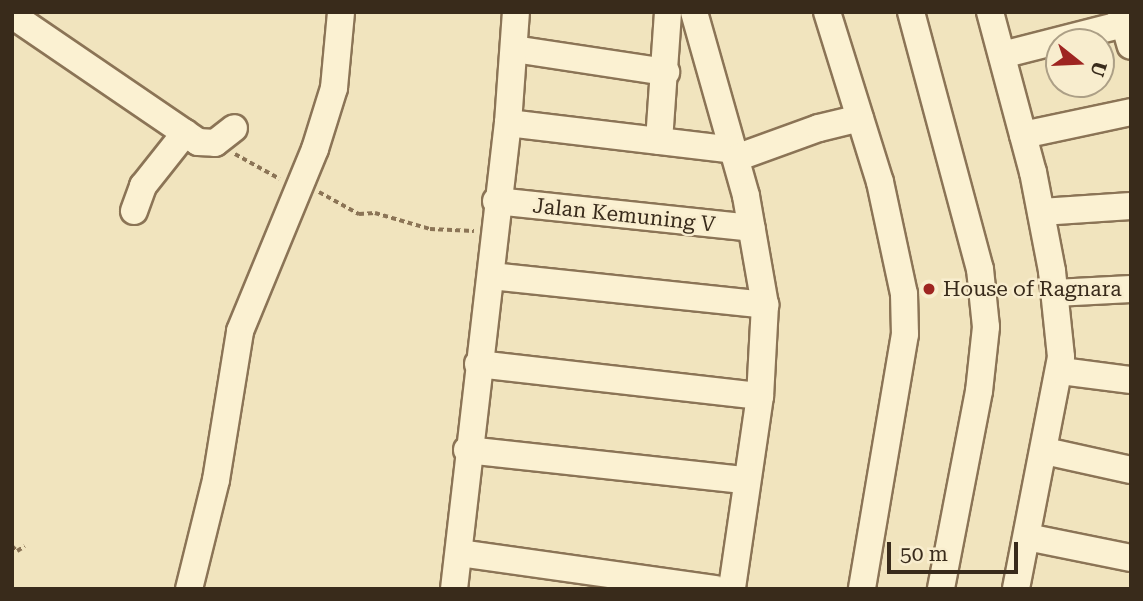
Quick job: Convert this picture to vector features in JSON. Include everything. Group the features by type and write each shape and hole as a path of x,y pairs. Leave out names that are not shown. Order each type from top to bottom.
{"street":[{"path":"454,589 467,450 491,276 496,201 508,123 516,12"},
{"path":"659,141 666,72 668,12"},
{"path":"694,12 735,154 752,228 765,305 760,396 745,481 732,589"},
{"path":"827,12 860,118 894,246 905,334 862,589"},
{"path":"911,12 980,269 986,327 979,391 940,589"},
{"path":"990,12 1041,212 1055,293 1061,371 1016,589"},
{"path":"189,589 216,480 240,331 300,185 334,88 340,13"},
{"path":"12,15 198,142 225,136"},
{"path":"1002,55 1125,27"},
{"path":"514,49 666,72"},
{"path":"1023,135 1131,112"},
{"path":"508,123 659,141 735,154 860,118"},
{"path":"134,211 143,186 185,133"},
{"name":"Jalan Kemuning V","path":"496,201 752,228"},
{"path":"1041,212 1131,206"},
{"path":"491,276 765,305"},
{"path":"1055,293 1131,289"},
{"path":"478,364 760,396"},
{"path":"1061,371 1131,380"},
{"path":"467,450 745,481"},
{"path":"1045,451 1131,470"},
{"path":"1027,537 1131,558"},
{"path":"459,553 593,580 715,589"}],"path":[{"path":"225,136 300,185 359,214 375,213 430,229 494,232"},
{"path":"12,546 17,551 25,546"}],"place":[{"name":"House of Ragnara","path":"929,289"}]}
